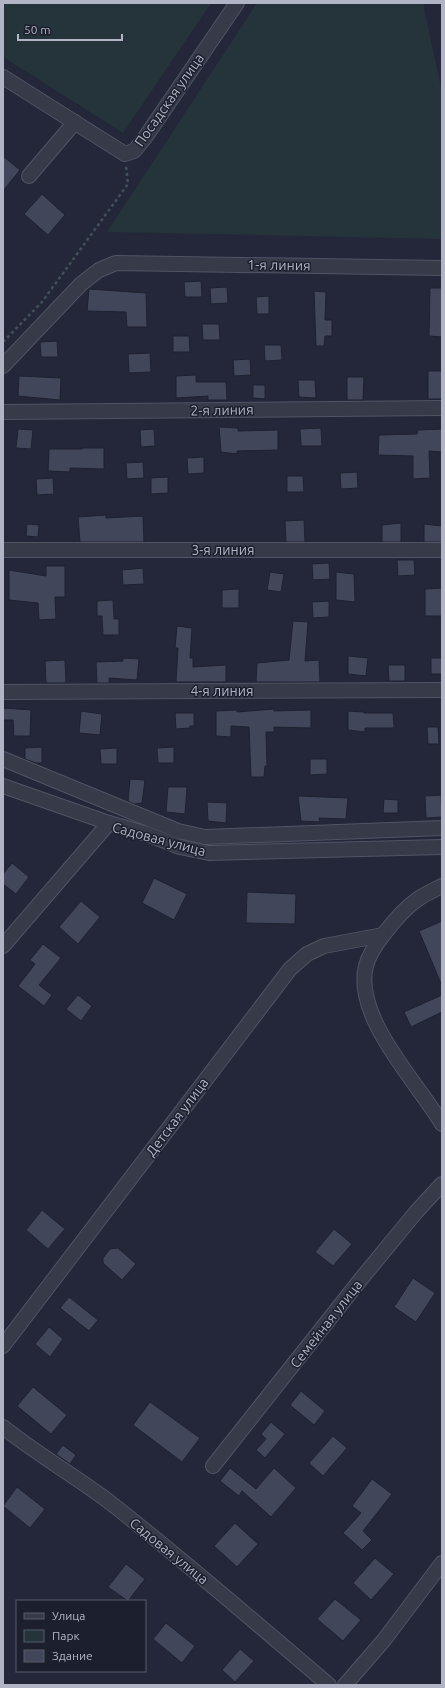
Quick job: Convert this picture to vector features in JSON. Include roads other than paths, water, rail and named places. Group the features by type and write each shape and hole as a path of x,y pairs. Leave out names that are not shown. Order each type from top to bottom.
{"street":[{"name":"Посадская улица","path":"3,78 125,154 134,151 144,139 237,3"},
{"path":"29,176 75,122"},
{"name":"1-я линия","path":"3,366 81,284 99,270 116,262 442,268"},
{"name":"2-я линия","path":"3,412 442,408"},
{"name":"3-я линия","path":"3,550 442,550"},
{"name":"4-я линия","path":"3,692 442,690"},
{"path":"3,759 178,831 206,837 442,828"},
{"path":"3,786 109,823"},
{"name":"Садовая улица","path":"5,938 109,823 147,834 180,847 209,854 442,847"},
{"path":"442,886 417,899 392,923 374,946 366,966 364,985 368,1006 385,1041 442,1124"},
{"name":"Детская улица","path":"3,1346 290,969 307,954 324,946 383,935"},
{"name":"Семейная улица","path":"213,1466 361,1278 417,1211 442,1184"},
{"name":"Садовая улица","path":"3,1427 28,1447 110,1503 172,1552 328,1685"},
{"path":"346,1685 384,1640 442,1563"}]}
